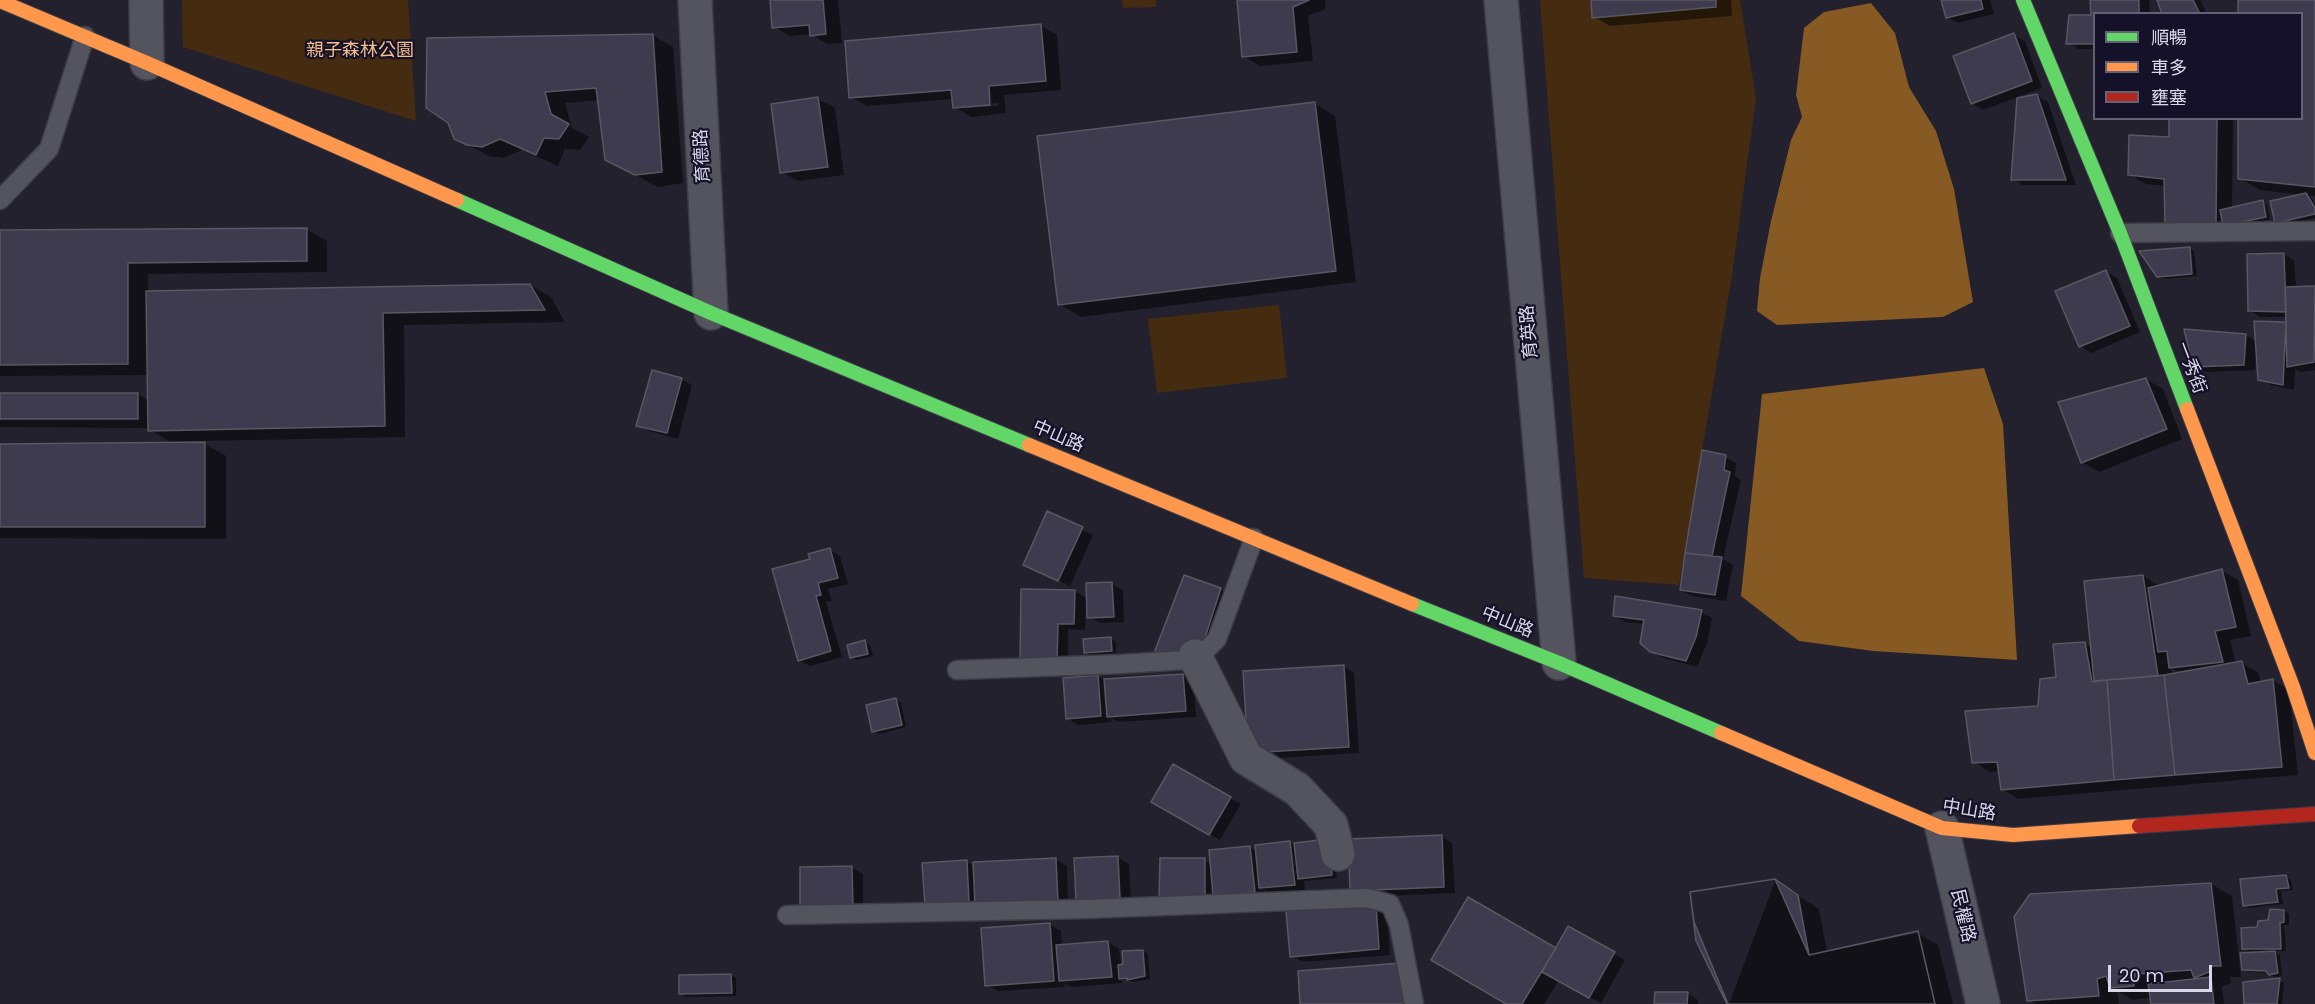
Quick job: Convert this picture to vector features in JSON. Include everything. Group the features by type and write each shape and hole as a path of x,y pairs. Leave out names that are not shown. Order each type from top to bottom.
{"main road":[{"name":"一秀街","path":"2023,0 2120,233 2293,687 2315,753"},
{"name":"中山路","path":"0,1 147,63 711,313 1559,663 1942,828 2013,835 2315,814"}],"street":[{"path":"146,0 147,63"},
{"name":"育德路","path":"695,0 711,313"},
{"name":"育英路","path":"1501,0 1559,663"},
{"path":"1195,656 1246,758 1297,789 1331,825 1338,854"},
{"name":"民權路","path":"1942,828 1983,1004"}],"lane":[{"path":"0,200 49,149 84,36"},
{"path":"2120,233 2315,231"},
{"path":"957,670 1185,660 1204,652 1217,639 1254,538"},
{"path":"2293,687 2315,686"},
{"path":"787,915 1087,909 1368,898 1390,904 1399,925 1414,1004"}],"green space":[{"name":"親子森林公園","path":"182,0 408,0 416,121 183,47"},
{"path":"1122,0 1156,0 1156,7 1123,8"},
{"path":"1540,0 1740,0 1756,98 1732,275 1679,585 1584,578"},
{"path":"1279,305 1287,378 1157,393 1148,319"}],"shaded area":[{"path":"1871,3 1895,33 1909,87 1936,131 1954,189 1973,302 1943,317 1777,325 1757,311 1760,278 1791,140 1802,117 1796,95 1804,28 1824,12"},
{"path":"1984,368 2003,424 2017,660 1873,651 1799,641 1741,596 1762,394"}],"building":[{"path":"770,0 823,0 826,34 810,36 809,25 772,28"},
{"path":"1237,0 1309,0 1293,7 1297,52 1242,57"},
{"path":"1591,0 1716,0 1716,7 1592,18"},
{"path":"1941,0 1981,0 1983,9 1946,18"},
{"path":"2090,0 2139,0 2139,12 2093,12 2093,44 2066,44 2069,15 2091,15"},
{"path":"2157,0 2193,0 2199,12 2161,12"},
{"path":"2238,0 2315,0 2315,187 2238,179 2238,120 2303,120 2303,12 2238,12"},
{"path":"1041,24 1046,81 989,86 990,105 953,108 951,90 849,98 845,41"},
{"path":"2014,33 2032,81 1971,104 1953,56"},
{"path":"653,34 662,172 635,175 605,160 596,88 545,92 551,114 569,124 559,139 544,138 536,155 500,139 482,147 467,145 454,139 448,123 426,108 427,38"},
{"path":"2037,94 2066,180 2011,180 2017,98"},
{"path":"818,97 828,167 780,173 771,104"},
{"path":"1315,102 1336,271 1058,305 1037,136"},
{"path":"2169,120 2217,120 2216,228 2165,225 2164,179 2128,175 2129,135 2169,137"},
{"path":"2306,193 2315,208 2315,214 2275,223 2270,201"},
{"path":"2263,200 2266,217 2223,226 2220,210"},
{"path":"307,228 307,261 128,263 128,364 0,365 0,230"},
{"path":"2190,247 2192,274 2157,277 2139,251"},
{"path":"2284,253 2286,312 2248,311 2247,254"},
{"path":"2106,270 2130,326 2079,347 2055,291"},
{"path":"530,284 545,310 383,313 385,426 148,431 146,291"},
{"path":"2315,286 2314,362 2287,367 2285,287"},
{"path":"2254,321 2286,322 2283,385 2258,380"},
{"path":"2184,329 2246,334 2244,365 2193,367"},
{"path":"652,370 682,378 667,433 636,426"},
{"path":"2146,378 2167,429 2081,463 2058,402"},
{"path":"0,393 138,393 138,419 0,419"},
{"path":"205,442 205,527 0,527 0,444"},
{"path":"1702,450 1726,455 1724,470 1730,472 1712,556 1685,553"},
{"path":"1047,511 1083,527 1058,581 1023,565"},
{"path":"830,548 838,578 818,583 821,595 816,596 831,651 798,661 772,569 810,559 808,554"},
{"path":"1685,553 1722,557 1715,595 1680,590"},
{"path":"2222,569 2236,627 2215,631 2223,662 2169,668 2167,651 2158,652 2148,588"},
{"path":"1184,575 1221,588 1202,647 1179,657 1154,653"},
{"path":"2143,575 2158,676 2094,681 2084,581"},
{"path":"1112,582 1114,617 1087,618 1086,583"},
{"path":"1021,589 1075,590 1074,624 1058,624 1057,661 1020,660"},
{"path":"1615,596 1702,610 1696,637 1686,661 1650,652 1640,643 1644,620 1613,616"},
{"path":"1111,637 1112,651 1084,653 1083,639"},
{"path":"865,640 868,654 850,658 847,645"},
{"path":"2085,642 2092,682 2107,680 2114,780 2001,790 1997,762 1972,763 1965,711 2038,706 2040,679 2056,677 2053,644"},
{"path":"2242,661 2248,684 2273,679 2282,767 2175,775 2164,675"},
{"path":"1344,665 1349,747 1248,753 1243,671"},
{"path":"1183,674 1186,711 1107,717 1104,679"},
{"path":"1098,675 1101,716 1066,719 1063,678"},
{"path":"2164,675 2175,775 2114,780 2107,680"},
{"path":"896,698 902,725 872,732 866,705"},
{"path":"1173,764 1231,797 1209,835 1151,802"},
{"path":"1442,835 1444,887 1350,891 1348,839"},
{"path":"1328,839 1332,875 1298,879 1294,843"},
{"path":"1290,841 1295,885 1259,888 1255,845"},
{"path":"1250,846 1255,892 1213,896 1209,850"},
{"path":"1118,856 1120,898 1076,900 1074,858"},
{"path":"1056,858 1058,902 975,906 973,862"},
{"path":"1160,858 1205,858 1205,898 1159,898"},
{"path":"967,860 969,903 925,906 922,863"},
{"path":"852,866 853,909 800,910 800,867"},
{"path":"2286,875 2289,888 2276,889 2278,902 2243,906 2240,879"},
{"path":"1775,879 1798,895 1809,955 1918,931 1935,1004 1727,1004 1696,941 1690,892"},
{"path":"1775,879 1809,955 1918,931 1935,1004 1728,1004 1694,922 1690,892"},
{"path":"2211,883 2221,966 2210,966 2211,971 2194,978 2191,970 2135,974 2134,986 2110,988 2106,976 2097,979 2099,996 2027,1001 2014,917 2030,894"},
{"path":"1468,897 1556,948 1522,1004 1506,1004 1431,960"},
{"path":"1376,905 1379,949 1290,957 1286,911"},
{"path":"2270,909 2284,910 2284,922 2280,923 2281,949 2242,949 2241,928 2257,927 2258,921 2268,920"},
{"path":"1050,923 1054,981 985,986 981,928"},
{"path":"1568,926 1615,952 1589,998 1542,972"},
{"path":"1108,941 1112,977 1059,981 1056,945"},
{"path":"1143,950 1145,976 1127,980 1127,978 1119,979 1118,965 1123,964 1122,951"},
{"path":"2275,951 2278,973 2269,975 2266,971 2242,970 2240,953"},
{"path":"1401,963 1405,1004 1300,1004 1298,971"},
{"path":"731,974 732,993 679,994 679,975"},
{"path":"2211,977 2214,1004 2151,1004 2148,984"},
{"path":"2280,978 2277,1004 2244,1004 2243,982"},
{"path":"1655,992 1688,992 1687,1004 1654,1004"}],"traffic: fast":[{"path":"2023,0 2120,233 2187,409"},
{"path":"457,200 711,313 1029,445"},
{"path":"1412,604 1559,663 1721,733"}],"traffic: slow":[{"path":"0,1 147,63 457,200"},
{"path":"2187,409 2293,687 2315,753"},
{"path":"1029,445 1412,604"},
{"path":"1721,733 1942,828 2013,835 2139,826"}],"traffic: jam":[{"path":"2139,826 2315,814"}]}
